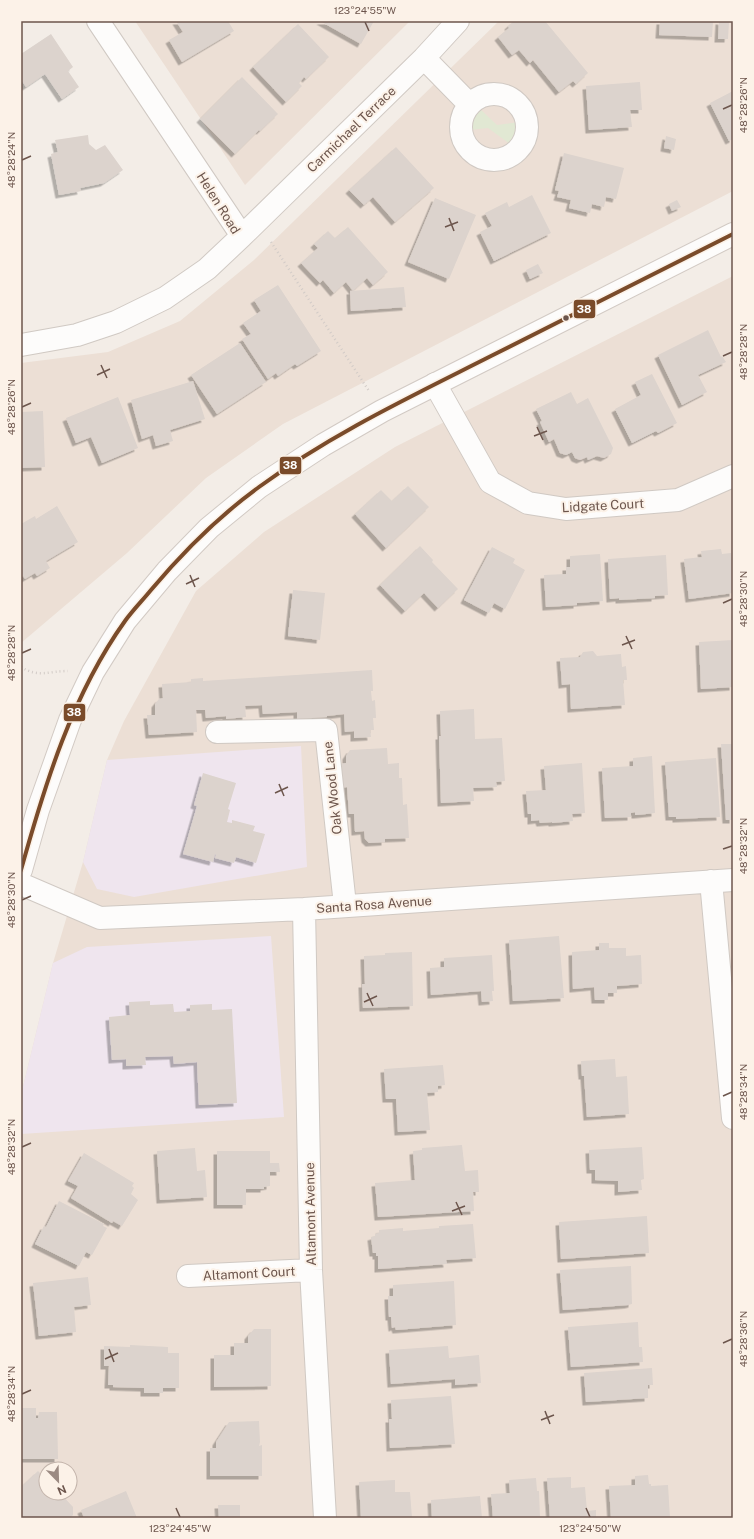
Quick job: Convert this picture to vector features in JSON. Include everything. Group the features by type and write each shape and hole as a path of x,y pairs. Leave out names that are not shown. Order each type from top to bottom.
{"street":[{"name":"Helen Road","path":"21,345 77,335 116,322 165,298 207,269 249,228 98,21"},
{"name":"Carmichael Terrace","path":"249,228 424,58 458,21"},
{"path":"424,58 469,104"},
{"path":"21,870 43,794 70,720 93,672 125,621 168,570 209,528 259,487 323,445 382,411 733,234"},
{"name":"Lidgate Court","path":"435,384 490,482 528,503 566,509 678,500 733,476"},
{"name":"Oak Wood Lane","path":"217,732 326,730 345,905"},
{"name":"Santa Rosa Avenue","path":"21,884 100,918 304,909 345,905 733,880"},
{"path":"710,881 733,1118"},
{"name":"Altamont Avenue","path":"304,909 311,1270 326,1518"},
{"name":"Altamont Court","path":"188,1276 311,1270"}],"path":[{"path":"249,228 382,411"},
{"path":"21,667 28,671 42,674 59,671 93,672"}],"shaded area":[{"path":"135,21 410,21 245,185"},
{"path":"499,21 733,21 733,191 283,424 206,478 127,553 21,643 21,363 108,352 180,321 254,260"},
{"path":"733,276 733,1518 21,1518 21,1095 53,963 83,862 107,760 124,721 196,591 264,532 395,447"},
{"path":"301,746 307,867 134,897 97,889 83,862 107,760"},
{"path":"271,936 284,1117 21,1134 21,1095 53,963 87,947"}],"green space":[{"path":"479,108 497,125 520,122 518,134 510,144 488,128 470,130 470,118"}],"building":[{"path":"176,21 228,21 234,31 182,62 169,40 183,32"},
{"path":"320,21 374,21 361,44"},
{"path":"514,21 545,21 588,73 576,84 573,81 559,92 533,60 530,63 519,50 512,55 498,37 509,28 508,26"},
{"path":"660,21 713,21 712,37 659,35"},
{"path":"719,21 729,22 728,39 718,39"},
{"path":"298,24 329,57 306,79 304,77 299,83 302,86 286,102 253,67"},
{"path":"51,34 73,67 68,71 79,87 62,99 45,74 26,87 21,79 21,54"},
{"path":"242,77 278,114 260,131 259,130 235,154 200,119"},
{"path":"640,82 642,110 630,110 632,127 589,130 586,86"},
{"path":"733,91 733,139 729,141 710,103"},
{"path":"88,135 89,144 96,150 105,145 123,170 104,183 80,188 81,191 59,195 51,154 58,152 55,140"},
{"path":"666,136 676,139 674,150 664,148"},
{"path":"396,147 434,188 395,222 373,197 364,205 349,190"},
{"path":"564,153 624,168 616,199 606,197 604,207 592,204 590,213 569,208 571,200 557,197 559,191 555,190"},
{"path":"532,195 551,233 494,261 480,232 492,226 485,213 507,202 509,207"},
{"path":"435,198 476,215 449,279 408,262"},
{"path":"677,200 681,207 672,211 669,204"},
{"path":"348,227 388,272 373,285 367,278 353,291 346,282 334,293 323,280 320,283 301,263 318,248 314,244 328,231 335,238"},
{"path":"538,264 543,273 530,279 526,270"},
{"path":"278,285 321,351 297,366 295,364 278,376 276,373 268,379 242,339 251,334 243,323 261,311 254,300"},
{"path":"404,287 406,307 351,311 350,291"},
{"path":"708,330 721,357 722,356 726,362 698,375 707,392 682,405 658,355"},
{"path":"240,343 266,382 217,414 191,375"},
{"path":"652,374 677,423 658,433 656,431 632,443 615,409 641,395 635,382"},
{"path":"193,381 205,419 170,430 173,441 156,446 153,435 142,439 131,400"},
{"path":"571,392 577,404 588,398 613,448 611,454 604,458 597,456 588,460 587,457 580,460 575,458 572,452 566,455 560,453 554,439 549,442 536,409"},
{"path":"118,397 138,448 102,463 91,437 76,443 66,418"},
{"path":"43,411 45,467 21,468 21,412"},
{"path":"408,486 429,507 386,548 355,514 381,490 392,501"},
{"path":"57,506 78,542 46,561 50,568 37,576 35,573 25,579 23,576 21,577 21,524 35,516 36,519"},
{"path":"420,546 433,560 432,562 458,589 438,608 424,593 405,611 380,585"},
{"path":"492,547 515,559 513,563 525,570 505,609 494,603 489,613 464,600"},
{"path":"721,549 722,554 731,553 733,568 733,593 689,599 684,559 702,557 701,551"},
{"path":"600,554 603,601 577,603 577,605 546,607 544,575 566,574 566,567 570,567 570,556"},
{"path":"666,555 668,595 655,596 655,598 610,599 608,559"},
{"path":"293,590 325,593 320,640 288,636"},
{"path":"733,640 733,687 701,689 699,642"},
{"path":"593,651 597,656 621,654 622,667 626,666 627,680 623,680 625,705 571,709 570,684 562,685 560,658 580,657 583,652"},
{"path":"372,670 373,691 371,691 372,701 375,700 376,718 373,718 374,730 370,730 371,737 354,738 354,731 345,732 344,714 297,719 297,712 263,714 262,705 245,706 246,717 226,719 226,716 206,718 205,710 196,710 197,732 149,735 147,715 155,715 155,704 159,699 163,698 162,684 191,682 191,679 203,678 203,681"},
{"path":"474,709 475,739 502,738 505,781 496,782 497,787 473,788 474,801 441,803 439,736 441,736 440,711"},
{"path":"721,744 733,744 733,820 726,820"},
{"path":"387,748 388,764 399,763 399,778 402,778 403,805 407,804 409,838 385,839 385,842 369,843 365,839 364,831 355,832 354,814 349,814 347,787 340,788 339,764 346,763 346,756 350,750"},
{"path":"652,756 655,813 635,815 635,812 631,813 631,817 605,818 602,768 633,766 633,758"},
{"path":"716,758 720,817 676,819 676,817 669,817 665,762"},
{"path":"582,763 585,813 572,814 573,821 540,823 539,820 531,821 531,814 528,814 526,791 546,790 544,766"},
{"path":"203,773 236,783 228,809 230,810 227,822 232,823 232,820 255,826 253,831 265,834 256,863 236,857 234,863 215,858 215,854 213,862 183,854 197,806 194,805"},
{"path":"559,936 564,998 513,1001 509,940"},
{"path":"599,943 609,943 609,948 626,948 626,956 641,955 642,984 617,986 617,993 608,993 608,1000 595,1000 594,987 573,989 572,952 599,950"},
{"path":"412,952 413,1006 363,1008 362,984 365,984 364,956 385,955 385,953"},
{"path":"492,955 494,991 492,991 493,1001 482,1002 481,991 431,995 430,968 444,967 444,958"},
{"path":"150,1001 150,1005 173,1004 174,1012 190,1011 190,1005 212,1004 212,1010 232,1009 237,1103 199,1105 197,1062 174,1064 173,1056 145,1057 146,1065 126,1066 126,1059 112,1060 109,1017 130,1015 129,1002"},
{"path":"615,1059 616,1077 627,1076 629,1114 587,1117 584,1076 582,1076 581,1061"},
{"path":"443,1065 445,1085 438,1086 438,1092 427,1093 430,1130 398,1132 396,1099 386,1099 384,1069"},
{"path":"462,1145 465,1171 478,1170 479,1192 473,1192 474,1211 378,1217 375,1183 415,1180 413,1151 422,1150 422,1148"},
{"path":"642,1147 644,1179 641,1180 642,1190 618,1192 618,1181 595,1180 595,1170 590,1170 589,1150"},
{"path":"195,1148 197,1171 205,1170 207,1197 160,1200 157,1151"},
{"path":"217,1151 270,1151 270,1163 279,1163 280,1172 270,1172 270,1186 264,1187 264,1189 246,1189 246,1205 217,1205"},
{"path":"84,1153 134,1183 132,1186 134,1188 131,1194 138,1200 122,1226 113,1221 112,1223 71,1198 78,1186 68,1181"},
{"path":"59,1201 104,1224 103,1226 107,1228 92,1255 86,1252 79,1266 35,1244 44,1226 46,1227"},
{"path":"647,1216 649,1253 561,1259 559,1222"},
{"path":"473,1224 476,1258 446,1260 447,1264 378,1269 378,1256 376,1256 376,1253 373,1253 371,1237 379,1233 379,1230 403,1228 403,1231 439,1228 439,1226"},
{"path":"631,1266 632,1304 563,1310 560,1270"},
{"path":"88,1277 91,1305 74,1307 76,1332 39,1336 33,1283"},
{"path":"454,1281 456,1325 396,1330 395,1327 392,1328 391,1317 389,1317 388,1296 393,1296 393,1285"},
{"path":"638,1322 639,1347 642,1347 643,1362 571,1367 568,1327"},
{"path":"254,1329 271,1329 271,1386 214,1387 214,1355 234,1355 234,1343 248,1343 248,1336"},
{"path":"130,1345 168,1347 168,1353 179,1353 179,1388 163,1388 163,1393 144,1393 144,1388 113,1387 113,1385 108,1385 109,1366 104,1366 104,1346 130,1347"},
{"path":"448,1346 449,1358 479,1355 481,1383 455,1385 455,1379 391,1384 389,1350"},
{"path":"652,1368 653,1385 648,1385 648,1398 586,1402 584,1373"},
{"path":"451,1396 455,1444 390,1448 389,1419 392,1419 391,1400"},
{"path":"21,1408 36,1408 36,1418 38,1418 39,1412 57,1412 58,1459 21,1459"},
{"path":"259,1421 259,1446 262,1445 262,1476 210,1476 210,1448 216,1448 216,1442 229,1422"},
{"path":"38,1471 38,1501 67,1501 73,1507 73,1515 70,1518 21,1518 21,1487"},
{"path":"648,1475 649,1484 651,1484 651,1486 668,1485 670,1518 611,1518 609,1486 635,1485 635,1476"},
{"path":"571,1477 571,1488 585,1487 587,1511 596,1510 596,1518 550,1518 547,1478"},
{"path":"536,1478 537,1491 539,1491 540,1518 493,1518 491,1494 510,1493 509,1480"},
{"path":"395,1480 395,1492 410,1492 412,1518 361,1518 359,1482"},
{"path":"126,1491 137,1518 84,1518 81,1510"},
{"path":"480,1496 482,1518 432,1518 431,1500"},
{"path":"218,1505 240,1505 240,1518 219,1518"},
{"path":"213,1516 213,1518 202,1518 202,1517"}],"transit line":[{"name":"38","path":"21,870 50,773 62,741 75,710 106,649 134,609 176,562 216,522 244,498 286,468 343,433 432,386 733,234"}]}
